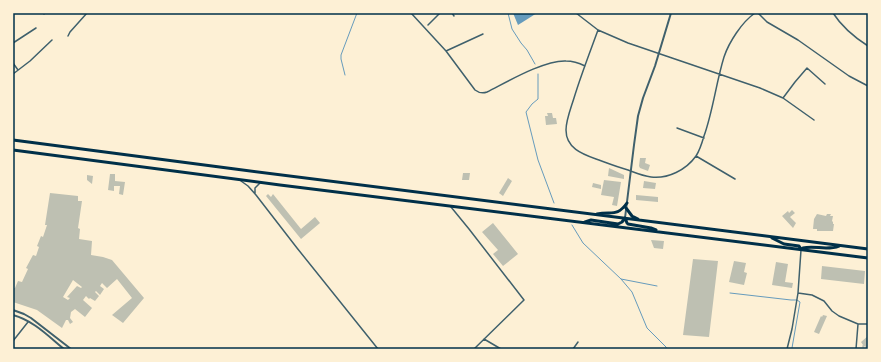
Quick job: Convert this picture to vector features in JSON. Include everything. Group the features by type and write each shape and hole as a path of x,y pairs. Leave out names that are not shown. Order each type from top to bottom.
{"highway":[{"path":"13,140 868,249"},
{"path":"13,150 868,258"},
{"path":"595,214 617,212 622,210 627,203"},
{"path":"626,208 632,216 641,220"},
{"path":"583,222 591,220 618,224 625,218"},
{"path":"625,218 628,224 651,228 660,232"},
{"path":"770,237 784,244 799,246 801,249"},
{"path":"801,249 807,247 826,249 840,246"}],"street":[{"path":"68,36 87,13"},
{"path":"410,13 446,51 475,90 479,93 487,92 532,70 553,62 568,61 584,66"},
{"path":"428,25 440,13"},
{"path":"576,13 598,30 628,43 760,88 783,98 814,120"},
{"path":"625,218 638,116 671,13"},
{"path":"598,30 584,66 567,118 566,133 568,142 579,152 643,176 662,177 680,171 696,156 708,125 725,56 733,40 748,18 756,13 767,22 798,40 849,76 868,86"},
{"path":"833,13 852,35 868,46"},
{"path":"13,43 36,28"},
{"path":"446,51 483,34"},
{"path":"13,74 30,61 52,40"},
{"path":"13,63 18,70"},
{"path":"783,98 807,68 825,84"},
{"path":"677,128 704,138"},
{"path":"696,156 735,179"},
{"path":"238,179 256,195 296,248 378,349"},
{"path":"256,195 255,188 261,182"},
{"path":"450,206 524,300 474,349"},
{"path":"787,349 792,330 798,293 801,249"},
{"path":"798,293 812,295 824,301 832,311 839,316 858,324 868,324"},
{"path":"13,310 31,318 71,349"},
{"path":"13,315 36,325 64,349"},
{"path":"13,341 29,321"},
{"path":"856,349 858,324"},
{"path":"484,339 500,349"},
{"path":"573,349 578,342"}],"water":[{"path":"513,13 537,13 518,25"}],"building":[{"path":"547,113 552,113 553,118 556,118 557,124 546,125 545,116 548,116"},
{"path":"640,158 646,158 645,163 650,165 648,171 640,168"},
{"path":"609,168 624,175 624,179 608,176"},
{"path":"463,173 470,173 469,180 462,180"},
{"path":"110,174 115,174 115,181 125,182 123,195 119,194 120,186 114,186 114,191 108,190"},
{"path":"87,175 93,176 92,184 87,180"},
{"path":"508,178 512,181 503,196 499,193"},
{"path":"604,180 621,182 617,206 612,205 614,197 601,195"},
{"path":"644,181 656,183 655,189 643,188"},
{"path":"593,183 601,185 601,189 592,187"},
{"path":"50,193 78,196 78,201 82,201 78,228 80,229 79,239 92,241 91,255 112,260 144,298 123,323 112,315 132,298 117,279 107,288 102,283 100,286 104,289 100,295 96,291 95,292 99,296 95,301 86,296 83,300 92,308 85,317 75,309 71,312 70,318 73,322 70,324 68,320 66,320 62,328 37,310 13,302 14,288 18,281 22,282 28,269 26,268 33,255 36,256 39,247 37,246 41,236 43,237 47,225 45,225","holes":["73,280 82,287 77,286 67,297 70,298 68,300 63,297"]},
{"path":"268,194 271,197 273,194 301,229 315,217 320,223 301,239 266,196"},
{"path":"636,195 658,197 658,202 636,200"},
{"path":"792,210 795,213 790,217 796,223 793,228 782,216 788,211 789,213"},
{"path":"817,214 826,216 827,214 831,214 830,216 833,216 833,231 817,231 817,229 813,229 814,219"},
{"path":"493,223 518,254 503,266 493,254 498,250 482,232"},
{"path":"651,240 664,241 663,249 654,248"},
{"path":"693,259 718,261 709,337 683,335"},
{"path":"734,261 746,263 744,272 747,273 744,285 729,282"},
{"path":"776,262 788,264 785,282 793,283 792,288 772,285"},
{"path":"822,266 865,271 864,284 821,279"},
{"path":"823,315 827,316 819,334 814,332 821,316 822,317"},
{"path":"868,336 868,346 863,348 861,342"}],"waterway":[{"path":"345,75 341,55 357,13"},
{"path":"508,13 512,29 535,64"},
{"path":"538,74 538,99 526,112 538,160 554,203"},
{"path":"572,225 583,243 621,279 657,286"},
{"path":"621,279 632,292 647,328 667,349"},
{"path":"730,293 797,300 800,302 792,348"}]}
